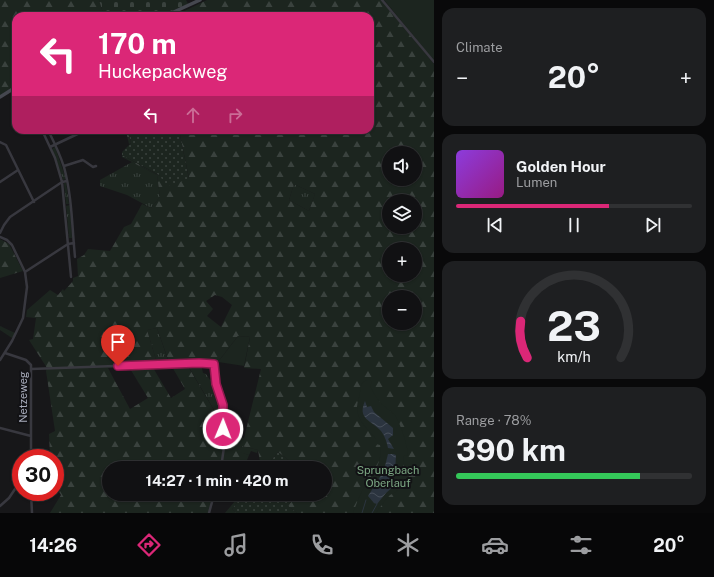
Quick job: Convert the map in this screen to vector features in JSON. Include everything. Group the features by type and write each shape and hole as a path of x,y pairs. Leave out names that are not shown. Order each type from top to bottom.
{"street":[{"path":"174,12 200,0"},
{"path":"382,0 434,62"},
{"path":"0,97 12,90"},
{"path":"44,134 62,182 71,277"},
{"path":"50,134 64,166 75,257"},
{"path":"50,147 79,134"},
{"path":"0,142 6,145 34,202"},
{"path":"64,166 83,160 93,167 96,166"},
{"path":"0,182 18,170"},
{"path":"0,178 4,180"},
{"path":"0,233 10,217 62,182 67,181"},
{"path":"0,237 7,240 12,245 25,272 27,292 23,318 12,341 0,360"},
{"path":"25,272 68,244 74,243"},
{"name":"Netzeweg","path":"5,353 26,360 30,365 31,449"},
{"path":"31,369 199,363 214,364 216,384 224,409 223,429 225,440 222,461"},
{"path":"0,428 31,436"},
{"path":"0,506 12,494"},
{"path":"31,501 32,513"},
{"path":"209,513 212,501"}],"green space":[{"path":"0,0 99,0 103,12 12,12 12,88 0,96"},
{"path":"99,0 186,0 188,4 169,12 103,12"},
{"path":"207,0 381,0 434,64 434,513 297,513 288,506 292,501 332,501 332,461 290,461 278,452 271,461 260,461 258,450 242,446 240,452 249,455 247,461 102,461 102,501 214,501 210,513 50,513 57,501 64,501 64,449 50,449 49,434 55,431 46,371 47,368 29,340 33,339 36,318 26,317 27,310 50,290 58,295 63,289 64,291 73,281 73,278 78,276 77,259 84,255 88,249 110,251 124,227 131,224 142,204 151,208 160,197 157,175 122,157 122,155 162,177 189,178 180,134 374,134 374,12 182,12","holes":["294,184 315,194 309,211 289,200","215,295 222,297 232,305 221,327 207,316 213,309 206,301","157,328 169,362 168,363 157,363 147,330","238,336 250,337 244,368 261,369 244,438 227,433 224,429 225,414 218,417 186,363 199,361 218,362","171,365 185,389 171,398 152,366","129,367 148,398 130,409 108,368"]},
{"path":"384,0 434,0 434,61 389,6"},
{"path":"127,134 129,134 131,143 129,144"},
{"path":"129,134 180,134 189,179 167,186 159,175 122,155 122,152 131,143"},
{"path":"55,147 66,179 63,180 52,149"},
{"path":"132,162 157,175 160,197 151,208 127,195 100,186 100,180"},
{"path":"64,183 66,183 69,204 66,204"},
{"path":"294,184 315,194 309,211 289,200"},
{"path":"70,205 72,238 69,238 66,206"},
{"path":"0,239 9,244 23,271 0,278"},
{"path":"0,326 15,333 12,338 0,330"},
{"path":"157,328 169,363 157,363 147,330"},
{"path":"238,336 250,337 244,366 218,362"},
{"path":"187,364 201,364 203,373 206,374 210,380 215,380 222,405 222,412 217,415"},
{"name":"Sprungbach Oberlauf","path":"368,380 372,382 370,386 376,396 383,405 394,414 399,422 407,446 408,455 404,456 402,482 396,492 390,495 376,513 353,513 363,489 376,468 381,451 380,445 376,444 376,439 361,421 357,412 361,386"},
{"path":"242,446 258,450 257,453 251,451 249,455 239,452"},
{"path":"278,452 290,461 271,461"},
{"path":"235,501 238,501 232,509 236,513 225,513"},
{"path":"238,501 292,501 288,506 297,513 236,513 232,509"}],"water":[{"path":"365,401 367,407 371,406 374,412 393,428 393,435 388,439 394,449 388,448 385,437 381,431 364,416 363,407"},
{"path":"388,454 396,455 395,471 384,470"},
{"path":"383,472 384,475 394,476 393,483 395,485 377,504 374,503 368,496"}],"waterway":[{"path":"362,513 366,500"},
{"path":"372,513 377,504"}],"route":[{"path":"118,366 199,363 214,364 216,384 224,409 223,429"}]}
